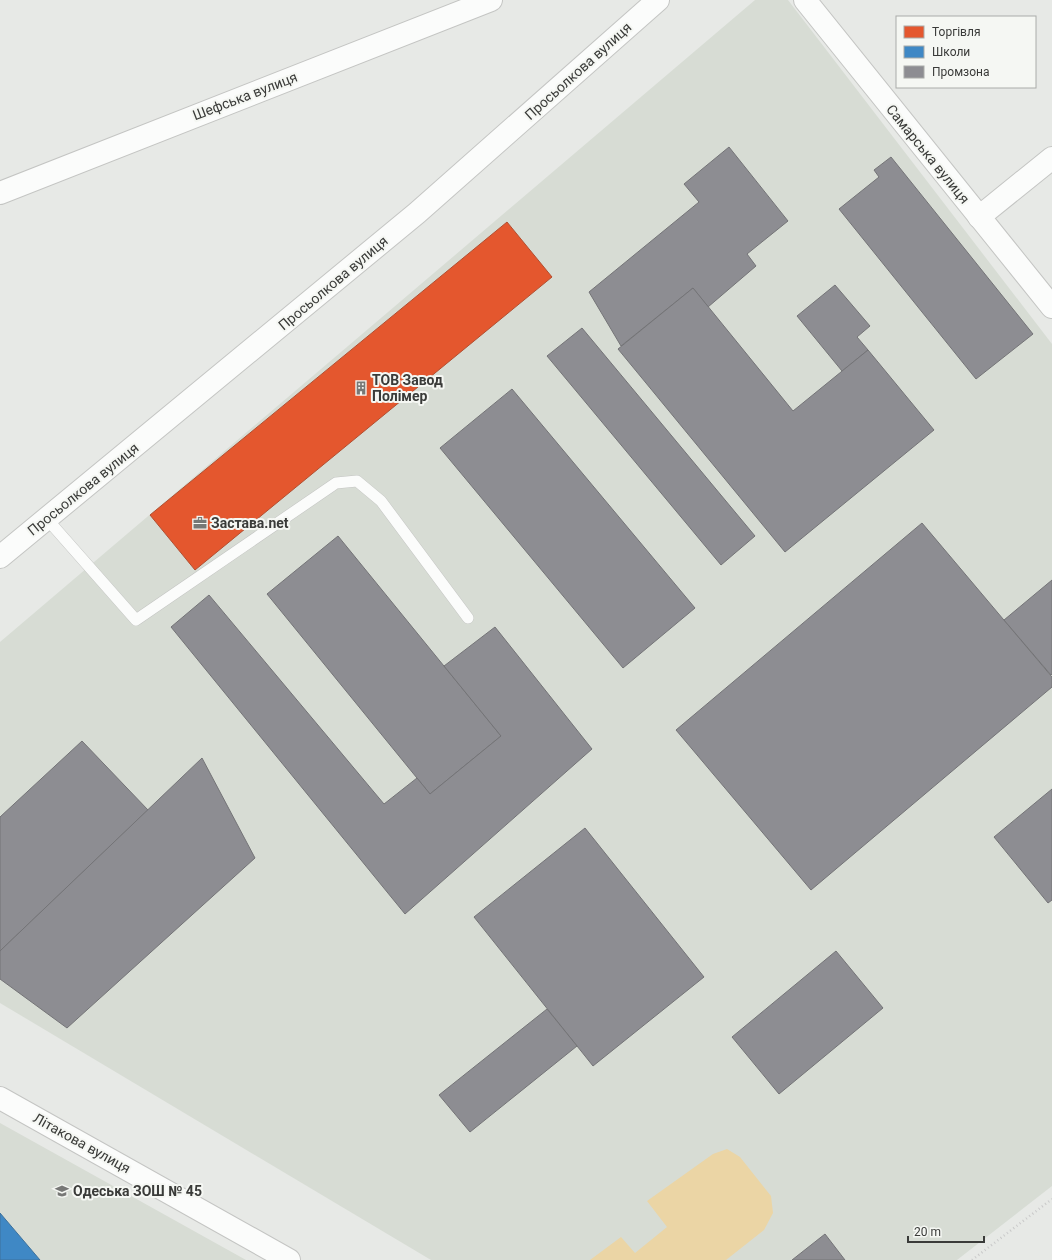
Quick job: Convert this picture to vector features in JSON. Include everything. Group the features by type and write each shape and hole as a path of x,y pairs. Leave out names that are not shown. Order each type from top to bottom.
{"street":[{"name":"Шефська вулиця","path":"0,193 491,0"},
{"name":"Просьолкова вулиця","path":"0,557 417,213 658,0"},
{"name":"Самарська вулиця","path":"805,0 1052,307"},
{"path":"979,217 1052,158"},
{"name":"Літакова вулиця","path":"0,1098 289,1260"}],"lane":[{"path":"47,519 136,620 336,483 357,481 381,501 468,618"}],"path":[{"path":"972,1260 1052,1200"}],"shaded area":[{"path":"755,0 788,0 1052,344 1052,1186 957,1260 431,1260 0,1003 0,642"},
{"name":"Одеська ЗОШ № 45","path":"0,1123 246,1260 0,1260"},
{"path":"727,1149 740,1157 771,1196 773,1213 764,1230 726,1260 590,1260 621,1237 635,1253 667,1227 647,1201 713,1154"}],"building: Торгівля":[{"name":"ТОВ Завод Полімер","path":"507,222 552,277 195,570 150,515"}],"building: Школи":[{"path":"0,1213 40,1260 0,1260"}],"building: Промзона":[{"path":"729,147 788,221 747,254 756,266 708,307 693,288 621,346 589,292 699,202 684,184"},
{"path":"891,157 1033,334 976,379 839,209 879,177 874,170"},
{"path":"835,285 870,326 857,337 868,350 842,371 797,316"},
{"path":"693,288 793,411 868,350 934,430 785,552 618,349"},
{"path":"582,328 755,536 721,565 547,356"},
{"path":"512,389 695,608 623,668 440,448"},
{"path":"922,523 1052,677 1052,687 811,890 676,730"},
{"path":"338,536 501,736 430,794 267,594"},
{"path":"1052,580 1052,674 1051,675 1004,620"},
{"path":"209,595 384,804 417,778 430,794 501,736 444,666 495,627 592,749 405,914 171,627"},
{"path":"82,741 148,810 0,951 0,817"},
{"path":"202,758 255,858 67,1028 0,979 0,951"},
{"path":"1052,789 1052,900 1048,903 994,837"},
{"path":"585,828 704,977 593,1066 474,917"},
{"path":"836,951 883,1008 779,1094 732,1037"},
{"path":"547,1009 577,1046 470,1132 439,1095"},
{"path":"825,1234 845,1260 792,1260"}],"place":[{"name":"ТОВ Завод Полімер","path":"361,388"},
{"name":"Застава.net","path":"200,523"},
{"name":"Одеська ЗОШ № 45","path":"62,1191"}]}
